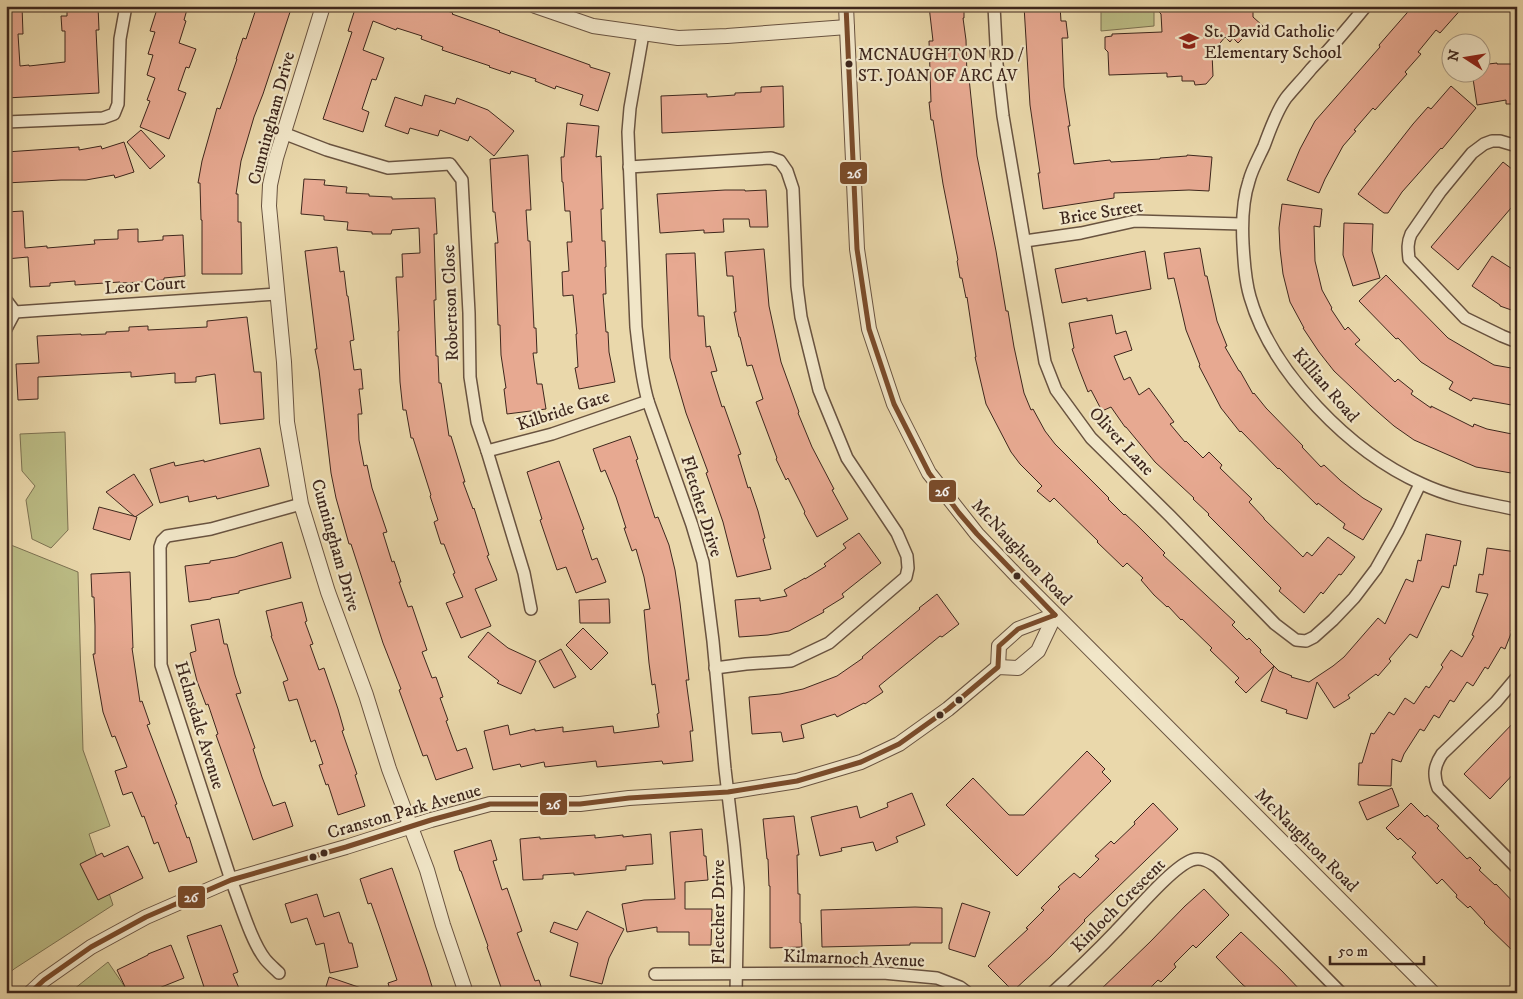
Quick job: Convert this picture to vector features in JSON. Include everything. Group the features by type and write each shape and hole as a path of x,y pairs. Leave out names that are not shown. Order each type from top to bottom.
{"street":[{"path":"6,122 103,118 114,114 118,104 120,39 126,6"},
{"name":"Cunningham Drive","path":"323,6 270,185 269,206 284,362 287,422 301,504 328,592 366,695 389,769 427,870 466,993"},
{"path":"535,6 593,26 678,38 847,27"},
{"name":"McNaughton Road","path":"846,6 857,249 869,329 894,404 929,473 977,534 1055,615 1433,993"},
{"name":"Oliver Lane","path":"994,6 997,64 1003,116 1045,362 1056,390 1091,438 1177,522 1275,624 1296,640 1306,641 1314,637 1334,620 1354,598 1376,569 1394,538 1420,484"},
{"name":"Killian Road","path":"1366,6 1286,99 1274,121 1248,181 1242,224 1244,265 1250,297 1264,333 1279,359 1324,414 1355,444 1420,484 1459,498 1517,510"},
{"name":"Fletcher Drive","path":"643,34 630,108 628,132 636,327 644,386 692,525 702,562 738,888 736,993"},
{"name":"Robertson Close","path":"284,133 375,166 388,168 450,164 462,180 469,313 470,377 477,422 524,573 531,609"},
{"path":"1517,146 1500,140 1492,141 1484,144 1472,153 1440,192 1408,240 1409,259 1465,318 1517,342"},
{"path":"629,167 771,158 780,161 787,171 793,189 797,286 801,318 819,390 847,458 897,533 907,556 908,568 906,577 829,643 790,661 715,668"},
{"name":"Brice Street","path":"1025,241 1081,233 1135,221 1242,224"},
{"name":"Leor Court","path":"15,312 277,294"},
{"path":"6,300 15,312 6,329"},
{"name":"Kilbride Gate","path":"487,451 552,434 648,400"},
{"name":"Helmsdale Avenue","path":"279,973 258,947 231,880 160,664 160,547 162,541 167,536 211,529 301,504"},
{"path":"1055,615 1038,651 1018,668 998,667 998,646 1018,630 1055,615"},
{"name":"Cranston Park Avenue","path":"30,993 44,980 91,947 146,917 231,880 346,847 410,826 490,804 580,804 629,798 728,792 797,781 861,762 900,744 948,709 998,667"},
{"path":"1517,677 1496,702 1442,754 1436,763 1434,772 1438,788 1517,868"},
{"name":"Kinloch Crescent","path":"1052,993 1116,932 1164,881 1186,863 1202,860 1209,861 1217,867 1341,993"},
{"name":"Kilmarnoch Avenue","path":"655,974 883,973 937,978 960,987 968,993"}],"green space":[{"path":"1101,6 1154,6 1154,26 1101,31"},
{"path":"65,432 68,530 51,548 32,539 26,500 35,486 22,471 20,434"},
{"path":"6,543 78,572 83,750 110,826 89,834 113,905 14,969 6,977"},
{"path":"108,962 129,993 69,993"}],"building":[{"path":"6,6 22,6 23,34 18,34 20,66 29,66 65,62 65,31 62,31 61,16 67,16 67,6 98,6 99,30 96,30 99,93 6,98"},
{"path":"158,6 188,6 184,20 186,21 179,43 196,49 189,68 186,67 178,90 186,93 169,139 140,127 150,101 147,100 155,78 147,75 153,55 148,54 155,32 150,31"},
{"path":"257,6 292,6 241,161 236,194 238,194 238,222 241,222 242,274 202,274 202,220 200,183 198,183 202,161 217,108 220,109 243,38 246,39"},
{"path":"356,6 434,6 590,65 590,67 610,73 598,111 580,105 583,95 556,86 555,89 535,81 536,79 511,71 510,74 489,67 442,50 443,47 421,39 422,36 397,28 396,30 373,21 363,50 384,58 376,80 372,79 362,109 369,112 363,132 323,119 352,32 348,31"},
{"path":"929,6 964,6 967,78 969,78 977,156 1006,311 1008,311 1024,393 1031,410 1033,409 1045,431 1055,444 1124,515 1165,553 1163,555 1235,622 1232,625 1247,640 1249,638 1274,666 1246,693 1235,682 1239,678 1210,650 1212,648 1154,595 1141,580 1143,578 1127,563 1123,567 1054,498 1050,502 1037,491 1042,486 1011,452 986,404 975,357 967,297 962,278 960,278 933,120 931,120 929,102 931,102 929,41 933,41"},
{"path":"1024,6 1060,6 1061,21 1066,21 1068,38 1062,38 1064,87 1074,164 1110,160 1111,162 1160,159 1187,155 1212,157 1209,191 1114,193 1114,198 1043,209 1030,105"},
{"path":"1153,6 1253,6 1253,17 1263,26 1251,38 1247,34 1238,43 1233,38 1230,42 1225,37 1212,53 1213,76 1206,84 1195,85 1194,81 1182,81 1182,76 1167,77 1167,73 1109,75 1105,37 1112,36 1112,34 1162,32 1161,14"},
{"path":"1413,6 1464,6 1440,33 1436,30 1418,52 1421,54 1405,72 1407,74 1375,110 1373,108 1354,130 1356,131 1343,146 1319,193 1287,180 1300,149 1315,121 1380,47 1379,45"},
{"path":"1490,64 1517,64 1517,104 1506,104 1506,100 1477,105 1474,82 1490,82"},
{"path":"783,86 784,127 662,133 661,96 707,94 707,97 735,95 735,93 761,92 761,87"},
{"path":"1451,86 1476,108 1442,149 1402,192 1388,213 1384,213 1358,194 1413,124 1428,107 1431,109"},
{"path":"425,95 455,104 457,98 488,110 514,131 494,156 470,136 468,141 440,130 438,136 410,128 408,134 385,126 395,97 422,106"},
{"path":"567,123 599,126 596,157 601,156 602,241 605,241 606,267 606,294 603,294 606,332 608,332 609,352 615,382 579,389 575,368 578,367 573,295 563,296 562,272 569,271 567,242 572,242 570,211 565,211 562,182 561,157 564,157"},
{"path":"141,130 165,156 150,169 127,142"},
{"path":"124,142 134,172 115,178 114,175 86,180 6,183 6,152 79,147 79,150 101,146 102,149"},
{"path":"528,155 531,210 526,210 528,241 530,241 537,353 533,353 537,384 542,384 546,409 507,414 500,325 498,325 495,243 498,243 495,212 493,212 490,159"},
{"path":"1503,162 1517,173 1517,201 1458,270 1431,247"},
{"path":"304,179 325,180 324,185 347,187 346,193 392,197 392,199 435,198 437,234 434,234 436,300 434,300 439,383 441,383 449,436 451,436 465,482 463,482 474,508 489,555 487,556 497,580 475,589 491,626 461,638 446,603 463,597 434,522 438,520 413,438 411,438 406,410 403,410 400,382 396,277 403,277 402,254 420,253 419,228 392,230 391,234 372,234 372,232 347,230 348,222 324,220 324,216 301,214"},
{"path":"725,190 766,190 768,227 750,227 749,219 723,219 724,232 704,233 704,230 660,233 657,194"},
{"path":"1282,204 1322,209 1320,227 1314,226 1315,261 1322,290 1331,309 1345,330 1348,327 1360,340 1355,344 1395,382 1398,379 1413,391 1411,394 1431,408 1431,406 1473,427 1474,424 1487,429 1517,435 1517,474 1476,467 1414,440 1394,426 1334,371 1303,328 1290,302 1283,274 1280,249 1279,228"},
{"path":"23,211 25,248 95,244 94,240 118,239 118,230 138,229 138,242 163,240 163,236 183,235 185,276 142,282 75,285 75,281 50,283 50,286 30,287 28,257 6,259 6,212"},
{"path":"1344,223 1373,224 1372,251 1380,278 1353,286 1343,255"},
{"path":"337,247 340,272 344,271 348,296 354,340 350,341 354,370 361,369 363,389 359,389 362,414 358,414 359,440 364,466 367,465 372,488 387,532 383,533 392,562 394,561 408,607 412,606 427,650 422,652 432,678 436,677 443,697 440,698 448,720 446,721 457,751 466,748 473,768 436,780 427,755 423,756 399,690 401,689 383,643 351,544 349,544 331,473 305,251"},
{"path":"1200,248 1217,321 1227,346 1225,347 1253,394 1321,467 1324,465 1363,498 1382,509 1363,540 1343,528 1345,524 1318,503 1317,505 1278,469 1240,432 1221,408 1199,366 1186,330 1174,278 1168,279 1164,253"},
{"path":"764,249 769,306 781,362 798,413 812,447 848,519 817,537 788,478 786,480 776,459 756,402 763,399 752,365 747,366 734,312 736,312 733,276 727,276 725,252"},
{"path":"1145,251 1151,289 1087,301 1087,298 1062,303 1055,269"},
{"path":"695,253 698,316 704,316 706,347 710,346 717,371 711,372 722,407 724,406 741,454 738,455 748,488 750,487 758,511 771,569 737,577 723,522 706,473 708,472 686,413 670,358 666,254"},
{"path":"1492,256 1517,272 1517,312 1500,306 1472,286"},
{"path":"1386,275 1448,338 1494,365 1517,369 1517,406 1473,398 1471,401 1449,389 1453,382 1421,362 1398,338 1396,339 1359,301"},
{"path":"1112,315 1116,334 1126,331 1132,350 1114,356 1124,380 1130,377 1139,395 1149,388 1174,422 1170,424 1185,442 1203,458 1209,452 1222,465 1220,468 1252,499 1249,502 1264,519 1303,557 1307,552 1312,556 1328,537 1355,557 1341,575 1339,574 1323,594 1321,592 1304,613 1279,591 1281,588 1208,515 1194,498 1155,462 1125,427 1111,407 1102,411 1091,390 1088,392 1072,349 1074,348 1069,323"},
{"path":"247,317 254,372 261,372 264,419 220,424 215,374 196,377 196,382 175,383 175,373 131,377 131,372 38,377 38,399 18,400 16,364 39,363 37,336 106,334 106,332 129,331 129,327 148,326 148,330 207,327 207,321"},
{"path":"630,436 655,518 658,517 669,545 675,570 689,680 686,680 693,731 690,731 693,761 663,764 662,761 597,767 596,761 545,767 544,762 521,767 520,764 493,770 484,731 508,725 510,735 535,729 535,731 563,727 563,732 613,726 614,733 659,727 655,684 652,685 649,663 644,610 650,609 644,577 636,549 632,551 616,497 605,470 601,472 593,449"},
{"path":"260,448 269,486 217,499 216,496 189,502 188,496 160,503 150,469 174,462 175,466 204,460 204,462"},
{"path":"559,461 584,529 582,530 592,560 597,558 606,582 576,593 566,567 557,570 540,520 542,519 527,472"},
{"path":"134,474 153,505 135,517 106,492"},
{"path":"99,507 137,517 130,540 93,529"},
{"path":"859,533 881,563 842,594 844,597 823,610 824,612 789,631 739,637 735,600 760,598 760,601 787,596 784,590 826,566 824,564 846,548 843,544"},
{"path":"1426,534 1461,541 1449,588 1442,586 1417,638 1410,634 1389,659 1391,661 1378,676 1376,674 1348,695 1350,698 1334,708 1317,682 1307,719 1286,713 1287,710 1261,701 1274,666 1291,677 1309,682 1344,657 1378,618 1385,624 1406,579 1413,582 1418,560 1421,561"},
{"path":"282,542 291,578 239,591 239,593 189,602 185,566 235,557"},
{"path":"1487,548 1517,552 1517,588 1514,605 1517,606 1517,614 1505,649 1501,647 1488,669 1485,667 1473,686 1467,682 1454,702 1450,700 1439,718 1434,715 1424,731 1420,729 1401,762 1392,759 1391,786 1358,785 1359,763 1362,763 1371,733 1374,734 1389,712 1394,715 1405,698 1414,704 1426,686 1429,688 1443,667 1441,665 1451,650 1462,657 1474,636 1472,635 1488,594 1476,592 1479,574 1483,575"},
{"path":"130,572 132,648 140,702 142,701 150,724 147,725 197,862 169,872 158,842 154,844 144,816 142,817 132,792 123,795 115,771 127,767 115,736 112,737 103,712 93,654 95,654 95,626 91,574"},
{"path":"937,594 959,624 942,637 940,636 879,686 883,692 865,704 837,717 835,714 801,725 804,738 783,742 781,732 752,734 749,697 780,694 803,689 837,676 863,658"},
{"path":"609,599 610,623 580,623 579,600"},
{"path":"302,602 307,621 305,622 313,644 310,645 319,670 324,668 338,709 344,730 342,731 357,774 355,775 365,806 338,815 328,784 326,785 319,765 323,764 315,740 311,742 297,699 289,701 283,682 288,680 271,636 266,611"},
{"path":"219,619 224,644 227,644 241,693 236,694 255,748 253,749 262,777 273,806 285,802 293,826 253,840 216,735 218,734 208,704 206,705 197,681 190,653 196,651 191,625"},
{"path":"583,628 608,653 591,670 566,645"},
{"path":"488,632 508,648 536,661 521,694 497,683 499,681 468,657"},
{"path":"561,649 576,677 554,688 539,661"},
{"path":"1517,719 1517,770 1490,799 1464,774"},
{"path":"1087,751 1105,769 1102,772 1111,781 1017,876 946,805 973,778 1009,815 1024,815"},
{"path":"1392,788 1399,806 1367,820 1359,802"},
{"path":"912,793 925,825 896,837 898,842 876,851 873,842 841,848 842,851 820,856 811,817 857,806 860,818 888,807 887,803"},
{"path":"1153,803 1178,829 1084,920 1050,957 1013,991 988,966 1028,929 1026,928 1044,910 1041,908 1060,889 1058,887 1074,873 1080,878 1099,859 1095,856 1111,841 1114,844"},
{"path":"1411,803 1425,817 1427,815 1439,826 1437,828 1467,859 1470,857 1481,868 1479,870 1496,884 1517,906 1517,955 1484,923 1470,906 1468,908 1456,897 1457,895 1442,879 1437,884 1412,857 1416,853 1400,838 1398,840 1386,828"},
{"path":"794,816 799,855 797,855 798,894 800,894 802,947 770,948 770,886 763,819"},
{"path":"702,829 708,880 685,882 685,909 712,909 711,945 689,945 689,932 657,932 657,927 627,932 622,904 644,900 675,899 670,832"},
{"path":"651,834 653,864 626,866 626,870 574,875 574,873 543,875 543,879 523,880 520,839 595,835 595,838 623,835 623,837"},
{"path":"491,840 497,860 493,861 502,890 507,888 522,931 517,933 535,981 539,980 543,993 503,993 460,871 454,851"},
{"path":"128,846 143,878 98,900 80,864 102,853 104,857"},
{"path":"392,868 434,993 391,993 388,983 397,980 371,903 368,904 360,879"},
{"path":"1204,889 1229,915 1196,948 1193,945 1174,964 1176,967 1161,982 1158,980 1145,993 1097,993 1185,906"},
{"path":"317,894 324,917 339,912 349,943 352,943 358,967 330,973 324,943 316,945 307,918 291,923 285,904"},
{"path":"962,903 990,912 975,957 949,949"},
{"path":"942,908 942,943 822,947 821,910"},
{"path":"587,911 624,929 609,958 602,984 570,976 578,943 550,932 554,922 577,930"},
{"path":"221,925 238,972 233,974 241,993 206,993 187,936"},
{"path":"1241,932 1303,993 1252,993 1241,983 1216,957"},
{"path":"171,945 184,978 159,988 152,993 128,993 117,970"},
{"path":"329,977 370,991 370,993 324,993"}],"transit line":[{"name":"26","path":"846,6 857,249 869,329 894,404 929,473 959,513 1055,615"},
{"name":"26","path":"30,993 44,980 91,947 146,917 231,880 431,820 490,804 580,804 629,798 728,792 797,781 861,762 899,744 948,709 998,667 999,646 1018,629 1055,615"}],"place":[{"name":"St. David Catholic Elementary School","path":"1189,41"},
{"name":"MCNAUGHTON RD / ST. JOAN OF ARC AV","path":"849,64"}]}
